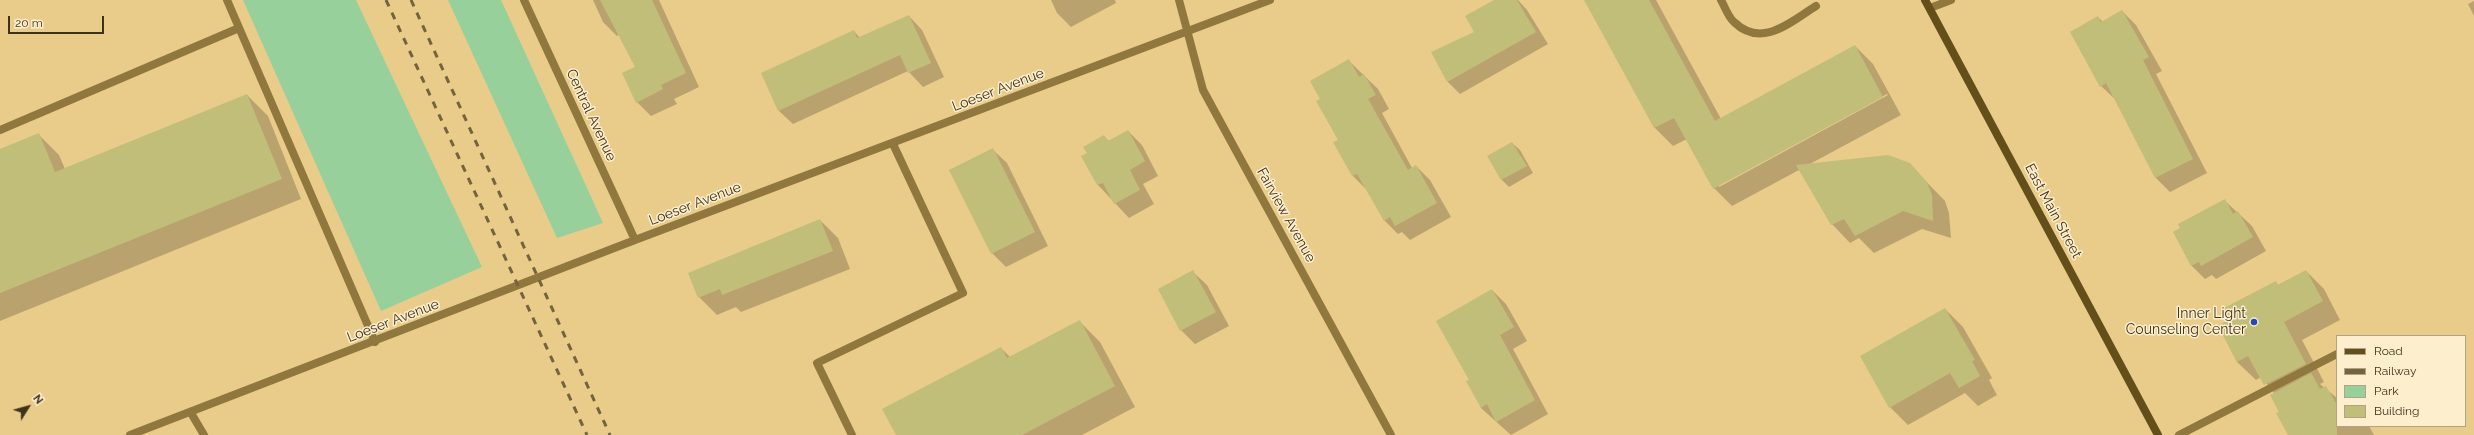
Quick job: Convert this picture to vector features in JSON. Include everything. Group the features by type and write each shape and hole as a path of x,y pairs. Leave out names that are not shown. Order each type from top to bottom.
{"street":[{"path":"226,0 375,342"},
{"name":"Central Avenue","path":"524,0 635,240"},
{"name":"Fairview Avenue","path":"1179,0 1203,90 1391,435"},
{"name":"Loeser Avenue","path":"130,435 375,342 635,240 893,144 1270,0"},
{"path":"1721,0 1733,21 1748,32 1770,34 1816,6"},
{"name":"East Main Street","path":"1925,0 2158,435"},
{"path":"1930,8 1950,0"},
{"path":"0,130 239,28"},
{"path":"852,435 818,363 963,293 893,144"},
{"path":"2179,435 2336,355"},
{"path":"191,412 204,435"}],"green space":[{"path":"243,0 356,0 482,267 381,311"},
{"path":"448,0 501,0 603,223 557,238"}],"building":[{"path":"600,0 652,0 686,73 661,85 663,89 636,103 622,73 635,67"},
{"path":"1494,0 1517,0 1536,32 1447,82 1431,52 1474,32 1465,16"},
{"path":"1584,0 1649,0 1715,121 1855,45 1883,97 1713,189 1674,118 1654,128"},
{"path":"2122,10 2149,57 2143,60 2193,159 2155,178 2106,83 2100,87 2070,32 2098,16 2101,22"},
{"path":"909,15 931,63 908,73 900,55 778,111 761,73 854,30 857,38"},
{"path":"1349,59 1359,77 1364,74 1376,95 1368,99 1408,170 1416,165 1437,203 1395,226 1390,217 1384,221 1357,174 1352,176 1333,142 1338,140 1316,101 1320,99 1310,81"},
{"path":"247,94 282,179 0,293 0,149 39,133 55,172"},
{"path":"1128,130 1145,161 1130,170 1140,190 1114,204 1103,183 1097,185 1081,156 1087,153 1083,147 1104,135 1108,141"},
{"path":"1512,142 1527,166 1501,180 1487,156"},
{"path":"993,148 1035,232 991,254 949,170"},
{"path":"1888,155 1910,163 1927,182 1932,195 1933,221 1903,211 1855,236 1844,219 1831,225 1796,165"},
{"path":"2225,199 2233,214 2238,211 2253,237 2201,266 2199,262 2191,266 2173,232 2180,228 2178,224"},
{"path":"820,219 833,251 722,295 720,289 698,298 688,273"},
{"path":"1193,270 1216,312 1180,331 1158,289"},
{"name":"Inner Light Counseling Center","path":"2306,270 2323,301 2284,322 2306,364 2264,385 2248,356 2237,362 2218,326 2228,320 2222,309 2276,281 2278,285"},
{"path":"1492,289 1514,327 1500,335 1535,400 1496,422 1487,404 1481,408 1466,381 1469,380 1436,321"},
{"path":"1945,308 1975,360 1972,361 1980,376 1959,388 1950,373 1889,408 1860,356"},
{"path":"1080,320 1115,386 1022,435 896,435 882,409 1001,347 1007,358"},
{"path":"2311,373 2320,389 2326,386 2336,403 2337,435 2288,435 2276,413 2279,412 2270,395"}],"railway":[{"path":"386,0 587,435"},
{"path":"411,0 610,435"}],"place":[{"name":"Inner Light Counseling Center","path":"2254,322"}]}
